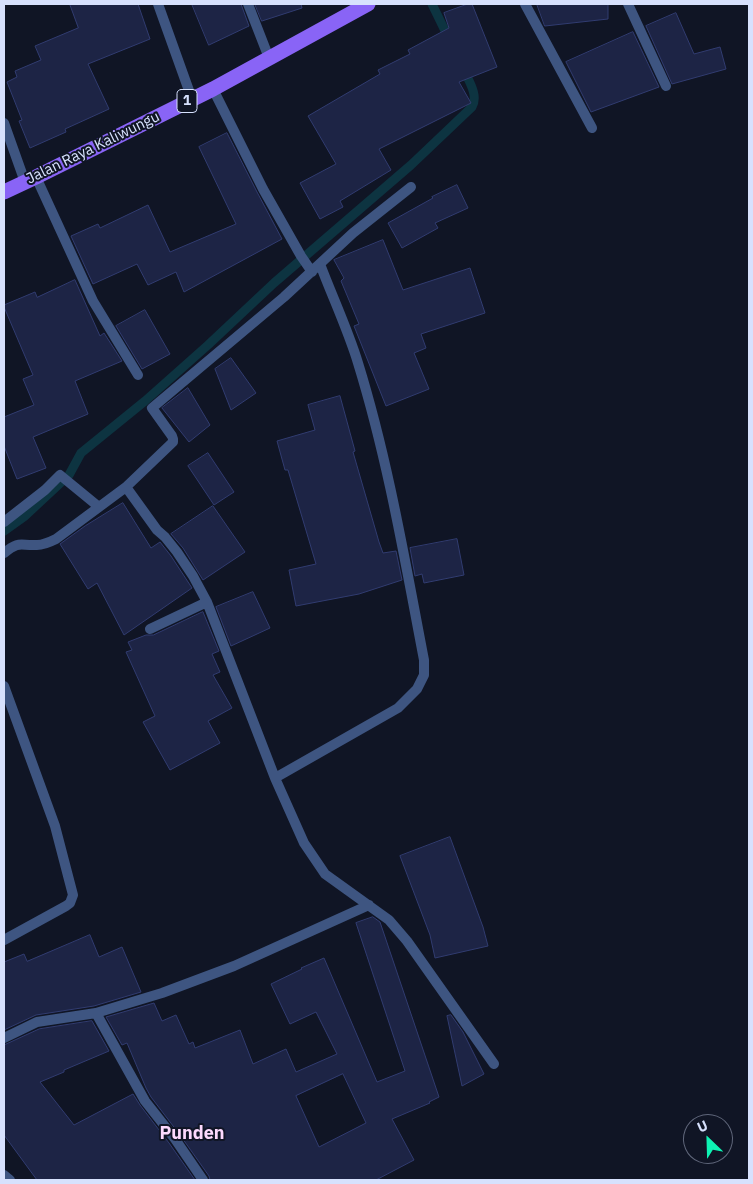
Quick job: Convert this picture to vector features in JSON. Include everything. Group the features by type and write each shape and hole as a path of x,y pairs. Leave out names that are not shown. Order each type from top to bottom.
{"main road":[{"name":"Jalan Raya Kaliwungu","path":"4,192 213,89 269,58 349,8 368,4"}],"street":[{"path":"158,4 192,99"},
{"path":"248,4 269,58"},
{"path":"524,4 592,128"},
{"path":"628,4 666,86"},
{"path":"213,89 263,189 311,270"},
{"path":"4,122 93,301 138,376"},
{"path":"4,553 18,544 45,544 56,539 126,487 173,439 152,408 284,297 353,233 410,186"},
{"path":"276,778 398,708 417,689 424,675 423,651 394,501 378,434 357,361 320,264"},
{"path":"4,522 45,490 60,475 98,508"},
{"path":"126,487 157,530 177,552 207,602 276,778 304,843 325,874 389,920 407,941 494,1064"},
{"path":"150,628 207,602"},
{"path":"4,686 7,706 55,826 73,896 70,903 66,906 4,940"},
{"path":"4,1038 37,1022 96,1013 162,993 234,966 369,905"},
{"path":"96,1013 145,1101 175,1139 203,1180"},
{"path":"4,1175 10,1180"}],"building":[{"path":"70,4 138,4 150,39 88,64 109,109 65,129 66,132 30,148 19,121 22,120 7,82 17,77 15,71 41,60 35,46 78,28"},
{"path":"192,4 241,4 249,26 209,45"},
{"path":"255,4 301,4 302,8 262,21"},
{"path":"472,4 497,67 459,82 471,103 379,149 391,170 340,201 343,207 320,219 300,183 336,164 308,116 380,74 378,70 410,54 408,50 449,28 444,13"},
{"path":"537,4 608,4 608,19 545,26"},
{"path":"676,13 694,54 720,47 726,69 672,84 646,26"},
{"path":"633,32 659,87 591,112 566,62"},
{"path":"227,133 282,239 184,292 176,272 148,285 137,264 93,284 71,236 98,224 100,228 148,205 170,252 236,224 199,147"},
{"path":"457,185 468,208 435,223 438,228 402,248 388,223 432,197"},
{"path":"383,240 403,290 470,268 485,313 421,334 426,348 414,353 429,389 386,406 354,326 359,324 341,281 344,278 334,260"},
{"path":"75,280 100,336 104,333 122,361 75,381 88,414 33,437 46,468 17,479 4,446 4,417 34,405 23,379 33,375 4,305 35,292 37,297"},
{"path":"145,310 170,354 142,369 116,326"},
{"path":"231,358 256,393 231,410 215,369"},
{"path":"188,388 210,425 189,442 162,408"},
{"path":"340,396 355,451 353,452 379,542 383,553 396,551 402,580 359,594 296,606 289,570 316,564 288,470 285,470 277,441 315,430 308,405"},
{"path":"208,453 234,492 214,505 188,466"},
{"path":"123,503 151,548 160,542 192,588 124,635 97,583 88,589 60,544"},
{"path":"213,506 245,552 203,580 183,548 171,534"},
{"path":"457,539 464,575 424,583 422,574 415,576 410,548"},
{"path":"253,592 270,628 231,646 216,607"},
{"path":"203,612 219,651 212,654 220,672 213,675 232,708 208,721 220,743 170,770 143,722 155,716 126,652 132,650 128,642 146,635 153,635"},
{"path":"450,837 483,927 488,946 435,958 430,935 400,856"},
{"path":"373,917 380,922 439,1097 430,1103 392,1119 414,1160 376,1180 210,1180 180,1135 151,1097 127,1043 122,1045 106,1017 154,1003 162,1021 176,1015 189,1044 193,1042 195,1048 240,1030 253,1064 286,1049 296,1072 337,1054 316,1012 290,1024 271,984 324,958 377,1082 405,1071 356,923","holes":["343,1074 366,1123 319,1147 296,1096"]},
{"path":"90,935 99,957 122,947 141,992 94,1006 36,1015 4,1030 4,962 24,954 27,961"},
{"path":"451,1015 463,1032 484,1074 462,1086 447,1016"},
{"path":"92,1021 109,1051 40,1082 74,1125 133,1094 195,1180 37,1180 4,1135 4,1045 39,1029"}],"waterway":[{"path":"432,4 450,41"},
{"path":"4,531 25,516 69,475 81,453 145,401 274,283 411,165 472,107 474,93 463,68"}],"district":[{"name":"Punden","path":"192,1134"}]}
